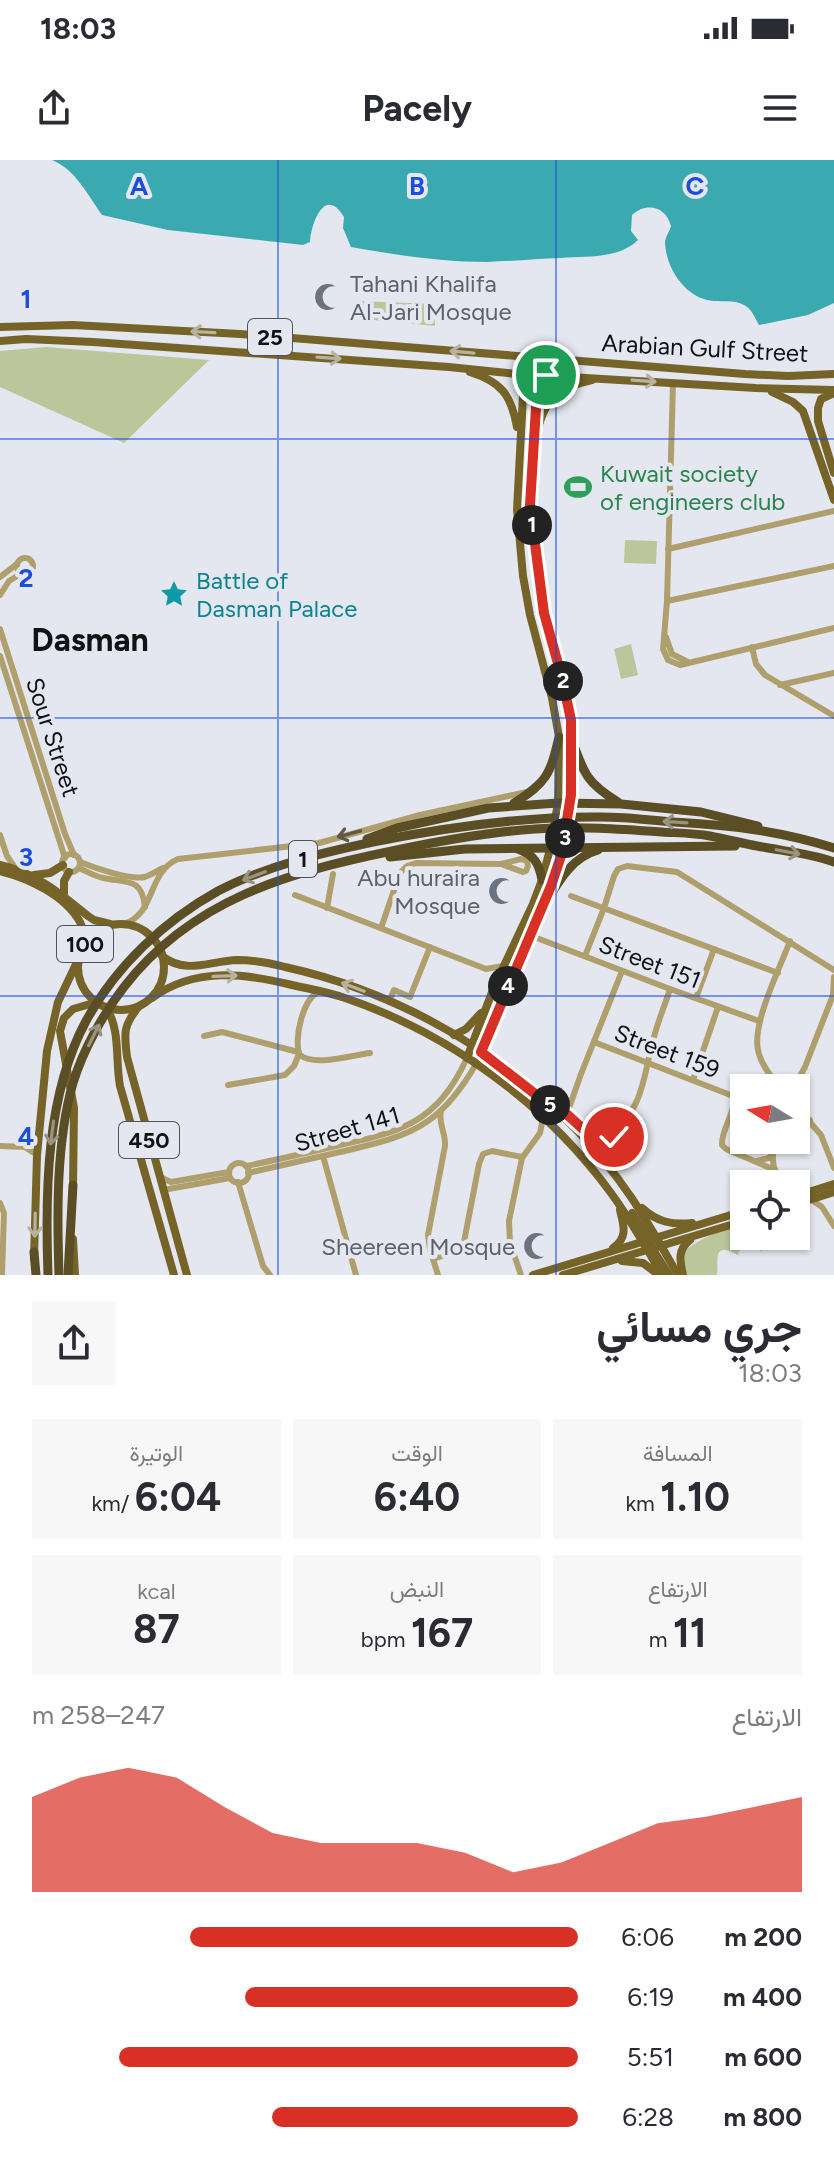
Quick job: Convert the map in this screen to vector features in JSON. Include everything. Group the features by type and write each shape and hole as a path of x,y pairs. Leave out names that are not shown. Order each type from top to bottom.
{"highway":[{"path":"509,805 534,790 547,776 559,737"},
{"path":"572,740 587,778 601,792 621,804"},
{"path":"495,799 509,805"},
{"path":"354,846 397,828 509,805 558,808 621,804 726,817 772,831"},
{"name":"1","path":"48,1275 48,1185 56,1110 74,1047 104,993 132,957 156,934 217,892 269,870 354,846 499,821 601,817 712,824 772,831 834,848"},
{"name":"1","path":"59,1275 60,1186 67,1106 77,1071 112,1003 152,955 198,919 272,881 335,863 461,837 536,829 622,829 707,835 834,862"},
{"path":"335,863 465,849 515,848 552,842 605,848 757,846"},
{"path":"515,848 533,856 542,880"},
{"path":"543,907 575,861 605,848"},
{"path":"68,1275 73,1185"},
{"path":"34,1252 35,1275"}],"main road":[{"name":"Arabian Gulf Street","path":"0,327 94,326 240,334 745,374 834,374"},
{"path":"93,342 87,334 94,326"},
{"name":"Arabian Gulf Street","path":"0,341 41,339 93,342 538,375 834,391"},
{"path":"467,1058 494,987 542,880 558,808 559,737 530,615 517,510 525,357"},
{"path":"476,1064 543,907 564,843 570,807 571,720 544,613 530,505 540,358"},
{"path":"449,367 483,376 504,391 515,413 519,450"},
{"path":"707,385 702,380 705,374 745,374"},
{"path":"533,444 544,408 550,399 570,385 602,378"},
{"path":"761,389 800,407 834,473"},
{"path":"834,391 822,398 818,408 821,450 834,500"},
{"path":"519,450 527,447 532,455"},
{"name":"100","path":"0,865 33,875 94,920 143,931 158,946 162,956"},
{"path":"33,875 50,873 65,865"},
{"path":"65,865 65,896"},
{"name":"100","path":"0,871 33,883 53,895 80,922 84,934 79,958 79,981 86,993 105,1008"},
{"name":"100","path":"83,947 98,931 119,924"},
{"path":"152,998 163,971 162,956"},
{"path":"162,956 171,963 185,967 241,960 277,965 329,978 418,1015 481,1052 557,1108 631,1197 651,1216 666,1223 685,1224 717,1219"},
{"path":"34,1252 38,1138 51,1027 58,1002 79,958"},
{"path":"75,1275 74,1108 61,1046 60,1031 64,1018 79,1006 122,1010 139,1006 182,981 221,975 251,976 328,992 404,1022 467,1058 521,1098 559,1133 651,1244 681,1275"},
{"name":"450","path":"139,1006 126,1026 125,1039 134,1084 187,1275"},
{"path":"454,1035 466,1029 487,1006"},
{"name":"450","path":"105,1008 116,1033 117,1070 174,1275"},
{"path":"521,1098 521,1090 526,1087 531,1089"},
{"path":"138,1146 146,1160 154,1189 157,1192 163,1190"},
{"path":"810,1196 831,1189"},
{"path":"563,1275 598,1260 618,1245 624,1235 620,1212 611,1193"},
{"path":"631,1197 661,1275"},
{"path":"533,1275 651,1244 730,1215"},
{"path":"651,1244 730,1225"},
{"path":"681,1275 681,1250 701,1234"},
{"path":"651,1244 669,1275"},
{"path":"598,1260 638,1261 661,1275"}],"street":[{"path":"673,383 663,649 666,658 677,664 834,628"},
{"path":"668,549 834,511"},
{"path":"0,577 21,559 32,562 31,572 12,578 0,595"},
{"path":"17,564 22,573"},
{"path":"667,601 834,566"},
{"name":"Sour Street","path":"0,629 65,834 79,865"},
{"path":"752,647 759,670 834,716"},
{"name":"Sour Street","path":"0,656 65,865"},
{"path":"780,685 834,673"},
{"path":"803,698 800,686 808,680"},
{"path":"79,865 145,877 178,859 319,843 420,815 534,790"},
{"path":"0,836 0,844"},
{"path":"0,836 7,856 16,869"},
{"path":"74,855 69,855 65,865 75,871 79,865"},
{"path":"381,928 399,876 407,866 416,863 501,864"},
{"path":"79,865 98,877 130,882 140,890 145,907"},
{"path":"585,956 614,876 621,867 670,870 683,875 834,970"},
{"path":"119,924 139,917 163,868"},
{"path":"327,908 333,874"},
{"path":"140,890 147,885 145,877"},
{"path":"295,895 486,969 494,987"},
{"path":"571,896 778,973"},
{"name":"Street 151","path":"529,935 759,1021"},
{"path":"770,1074 758,1054 756,1039 759,1021 790,941"},
{"path":"389,1002 394,990 410,997 430,947"},
{"path":"696,998 714,949"},
{"path":"486,969 503,966"},
{"path":"570,1117 569,1108 622,971"},
{"path":"801,1074 833,995 834,977"},
{"path":"298,986 304,992 307,1003"},
{"path":"612,1134 633,1111 670,989"},
{"path":"228,1085 285,1075 294,1066 299,1053 298,1037 307,1003 314,994 328,992"},
{"path":"693,1080 718,1007"},
{"path":"204,1036 222,1032 299,1053 305,1059 315,1061 370,1053"},
{"name":"Street 159","path":"594,1042 734,1097 735,1103 721,1144 775,1170"},
{"name":"Street 141","path":"247,1170 404,1128 429,1112 446,1095 467,1058"},
{"name":"Street 141","path":"247,1170 323,1156 403,1135 443,1108 476,1064"},
{"path":"428,1275 437,1274 428,1240 446,1142 440,1116 443,1108"},
{"path":"557,1108 569,1108"},
{"path":"557,1108 583,1129 612,1134"},
{"path":"521,1275 510,1243 508,1226 522,1157 543,1128 543,1118"},
{"path":"810,1120 826,1144 834,1168"},
{"path":"426,1122 441,1124"},
{"path":"538,1136 548,1132 559,1133"},
{"path":"612,1134 614,1140 609,1155 612,1172"},
{"path":"25,1147 38,1138"},
{"path":"826,1144 833,1138"},
{"path":"0,1146 25,1147 37,1155"},
{"path":"433,1259 463,1247 482,1156 492,1151 522,1157"},
{"path":"754,1161 766,1160 773,1154"},
{"path":"773,1154 775,1170"},
{"path":"323,1156 356,1275"},
{"path":"230,1175 234,1164 240,1163 247,1170 245,1180 238,1182"},
{"path":"163,1190 230,1175"},
{"path":"160,1177 171,1182 230,1175 238,1182 263,1266 270,1275"},
{"path":"825,1211 834,1175"},
{"path":"810,1197 825,1211 834,1226"},
{"path":"0,1203 4,1213 2,1275"}],"green space":[{"path":"358,301 434,304 435,326 354,318"},
{"path":"46,347 209,360 124,443 0,387 0,351"},
{"path":"625,540 657,541 656,564 624,563"},
{"path":"631,644 638,675 621,679 614,649"},
{"path":"730,1229 730,1250 742,1250 738,1255 720,1251 717,1275 687,1275 683,1263 684,1252"}],"water":[{"path":"52,160 834,160 834,303 808,315 759,325 744,305 698,297 683,286 672,270 665,243 671,226 665,214 655,208 643,208 632,215 631,231 638,240 612,254 496,262 453,261 351,247 343,228 344,217 331,205 320,210 310,242 303,245 168,230 102,215 74,176"}],"place":[{"name":"Tahani Khalifa Al-Jari Mosque","path":"328,297"},
{"name":"Kuwait society of engineers club","path":"578,487"},
{"name":"Battle of Dasman Palace","path":"174,594"},
{"name":"Abu huraira Mosque","path":"502,891"},
{"name":"Sheereen Mosque","path":"537,1246"}],"district":[{"name":"Dasman","path":"90,640"}],"route":[{"path":"546,375 538,375 530,505 544,613 571,720 571,795 561,856 551,886 481,1052 552,1107 561,1109 581,1128 609,1132 614,1137"}]}
